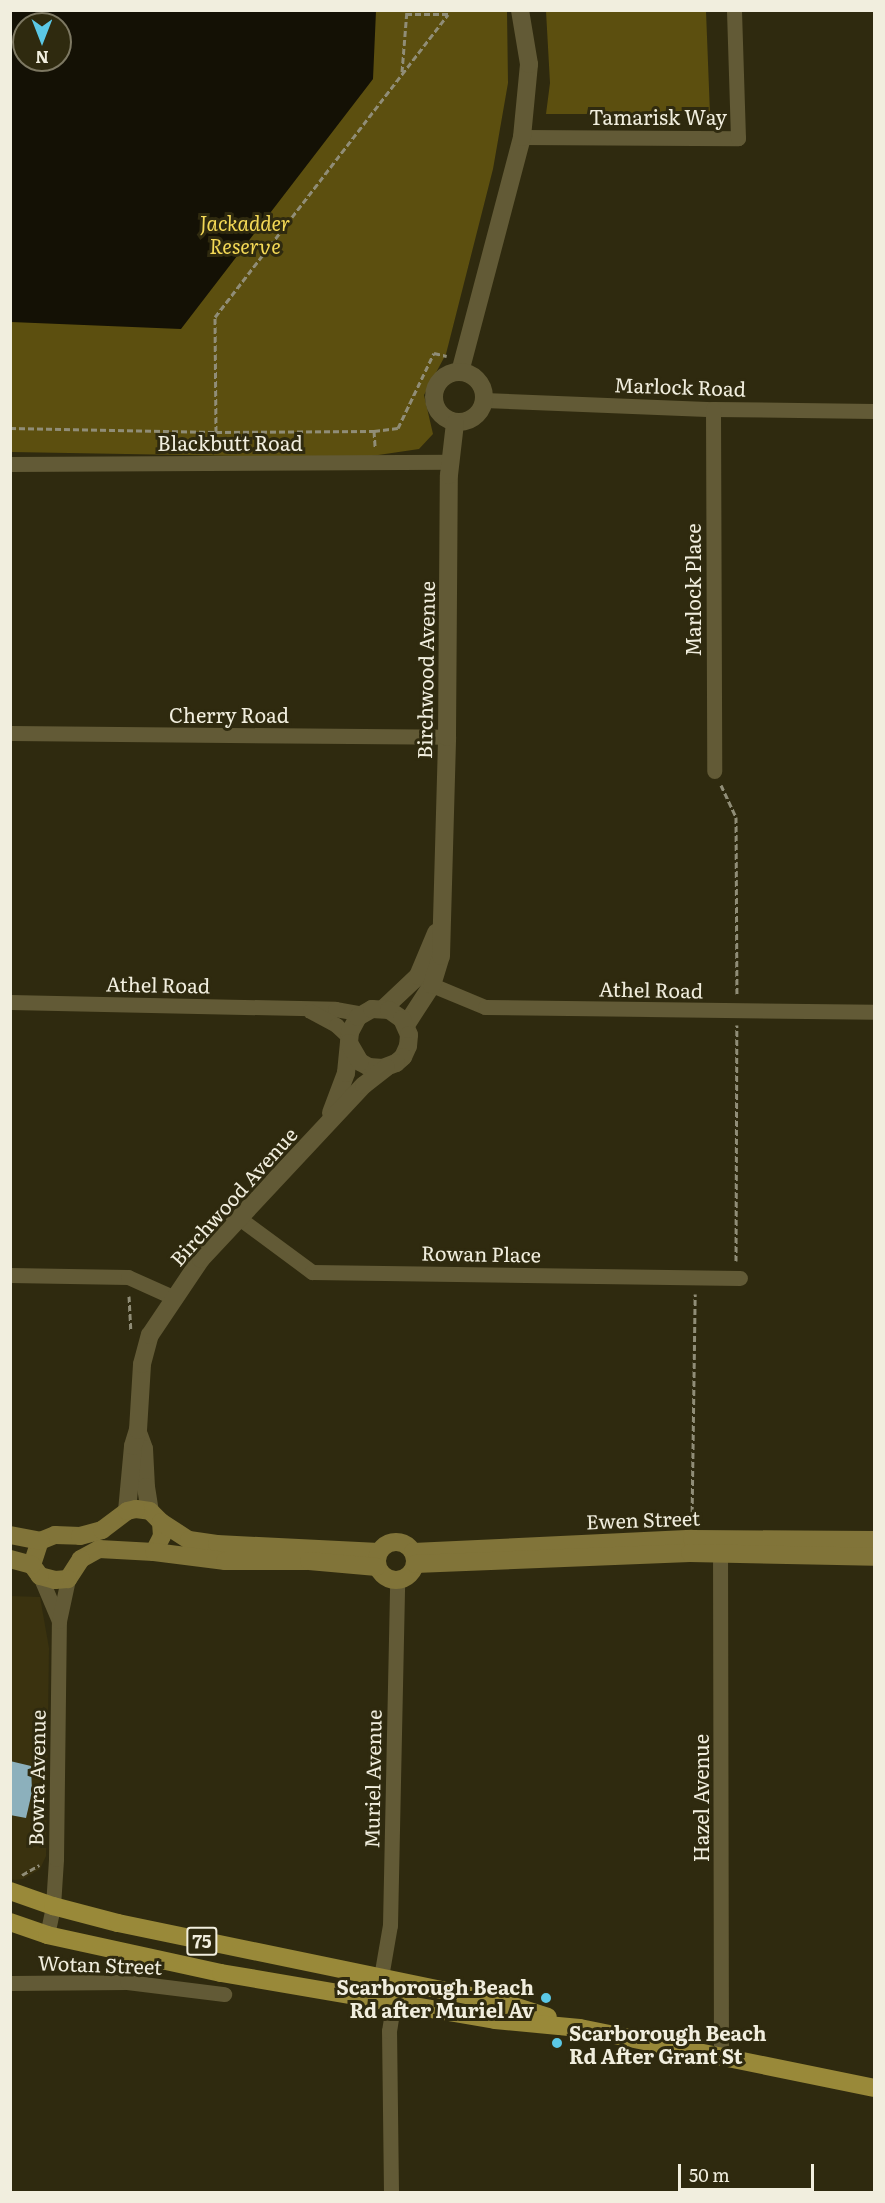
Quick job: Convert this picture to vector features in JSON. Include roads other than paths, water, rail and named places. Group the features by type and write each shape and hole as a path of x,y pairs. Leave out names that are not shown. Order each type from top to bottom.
{"main road":[{"path":"10,1535 40,1541 56,1535 80,1536 102,1530 127,1511 136,1509 156,1517 189,1540 378,1559"},
{"path":"154,1552 162,1536 156,1517"},
{"name":"Ewen Street","path":"414,1558 692,1539 720,1546 874,1557"},
{"name":"Ewen Street","path":"414,1558 874,1540"},
{"path":"36,1570 40,1541"},
{"path":"10,1559 56,1580 68,1579 81,1559 99,1549 154,1552 225,1561 309,1561 378,1559 393,1542 405,1544 414,1558 409,1575 397,1580 385,1577 378,1559"},
{"name":"75","path":"10,1891 53,1906 118,1923 501,2002 580,2028"},
{"name":"75","path":"10,1922 47,1935 221,1973 495,2020 580,2028 874,2088"}],"street":[{"path":"461,366 481,384 484,400 480,412 471,420 455,423 443,417 435,406 434,392 441,380 461,366 522,136 529,64 520,10"},
{"name":"Tamarisk Way","path":"522,136 738,138 734,10"},
{"name":"Marlock Road","path":"484,400 713,410 874,411"},
{"name":"Marlock Place","path":"713,410 714,771"},
{"name":"Birchwood Avenue","path":"127,1511 133,1446 138,1430 142,1365 150,1335 201,1259 364,1085 396,1063 406,1051 409,1035 406,1025 432,985 441,956 451,462 455,423"},
{"name":"Blackbutt Road","path":"10,464 451,462"},
{"name":"Cherry Road","path":"10,733 447,737"},
{"name":"Birchwood Avenue","path":"325,1127 340,1095 354,1022 362,1014 383,1009 418,976 442,919"},
{"name":"Athel Road","path":"432,985 485,1007 874,1012"},
{"name":"Athel Road","path":"10,1002 304,1008 362,1014"},
{"name":"Athel Road","path":"304,1008 336,1025 349,1040"},
{"path":"383,1009 398,1015 406,1025"},
{"path":"349,1040 360,1062 375,1068 386,1068"},
{"name":"Rowan Place","path":"239,1218 312,1272 740,1278"},
{"path":"10,1275 128,1277 175,1298"},
{"name":"Birchwood Avenue","path":"138,1430 144,1449 146,1487 156,1517"},
{"name":"Hazel Avenue","path":"720,1546 721,2056"},
{"name":"Bowra Avenue","path":"36,1570 59,1621"},
{"name":"Bowra Avenue","path":"47,1935 53,1906 59,1621 68,1579"},
{"name":"Muriel Avenue","path":"391,2193 389,2031 393,2002 389,1979 397,1580"},
{"name":"Wotan Street","path":"10,1983 127,1982 224,1995"}],"place":[{"name":"Scarborough Beach Rd after Muriel Av","path":"546,1998"},
{"name":"Scarborough Beach Rd After Grant St","path":"557,2043"}],"park label":[{"name":"Jackadder Reserve","path":"245,234"}]}
